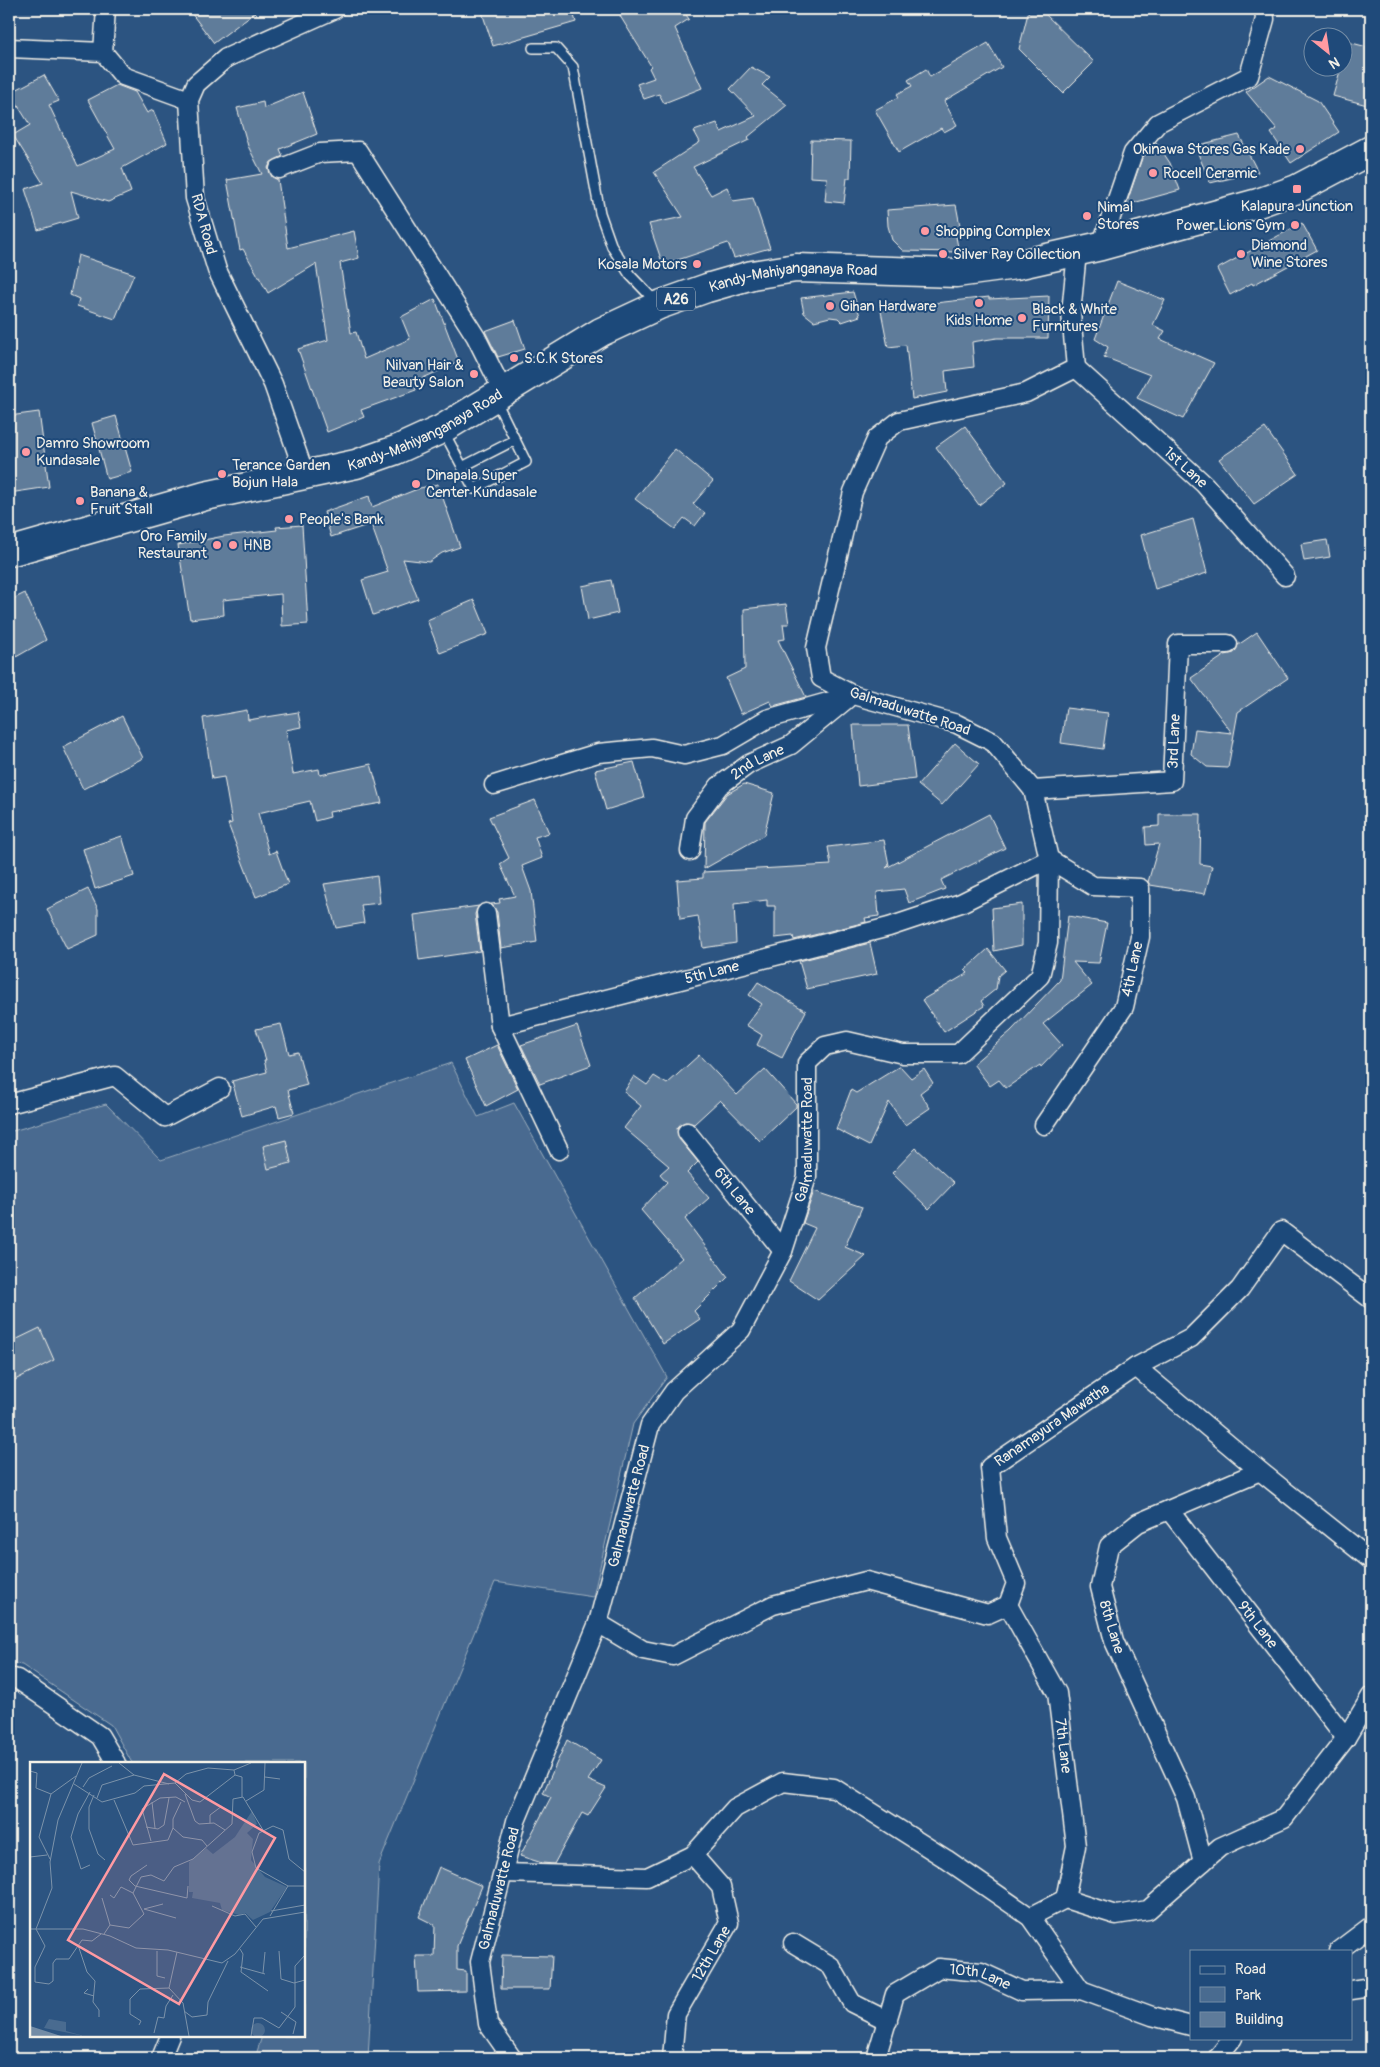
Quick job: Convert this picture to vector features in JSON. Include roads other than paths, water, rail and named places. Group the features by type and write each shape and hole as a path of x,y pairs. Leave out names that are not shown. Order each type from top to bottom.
{"highway":[{"name":"Kandy-Mahiyanganaya Road","path":"9,552 204,496 356,464 396,450 442,428 601,332 659,305 707,288 752,275 796,268 956,273 1016,265 1089,249 1258,204 1297,189 1371,150"}],"street":[{"path":"106,9 103,52 123,76 189,100 196,84 226,58 335,9"},
{"path":"1076,368 1071,314 1089,249 1133,153 1158,123 1249,76 1261,12"},
{"path":"9,48 103,52"},
{"name":"RDA Road","path":"189,100 195,198 217,270 273,384 305,475"},
{"path":"279,169 320,153 358,151 476,337 499,395"},
{"name":"1st Lane","path":"1076,368 1204,484 1285,576"},
{"name":"Galmaduwatte Road","path":"512,2058 488,2024 480,1962 516,1821 598,1623 650,1425 674,1391 741,1330 783,1251 807,1177 807,1063 825,1046 847,1041 903,1054 958,1054 1040,976 1048,943 1049,859 1033,790 993,742 957,724 853,695 821,678 816,648 852,492 877,438 898,421 1026,392 1076,368"},
{"name":"3rd Lane","path":"1033,790 1172,781 1178,644 1228,644"},
{"path":"494,785 598,753 652,748 684,755 723,745 767,720 853,695"},
{"name":"2nd Lane","path":"690,851 695,818 719,786 750,764 791,745 853,695"},
{"name":"5th Lane","path":"500,1026 889,927 961,903 1049,859"},
{"name":"4th Lane","path":"1044,1125 1124,1007 1140,937 1140,888 1093,886 1049,859"},
{"path":"486,912 500,1026 559,1150"},
{"path":"9,1104 114,1076 165,1117 220,1088"},
{"name":"6th Lane","path":"686,1132 783,1251"},
{"name":"Ranamayura Mawatha","path":"1008,1605 1016,1583 997,1538 990,1467 1136,1367 1191,1338 1240,1289 1282,1231 1371,1299"},
{"path":"1136,1367 1260,1471 1371,1560"},
{"name":"8th Lane","path":"1203,1862 1186,1798 1114,1641 1100,1587 1109,1546 1138,1523 1260,1471"},
{"name":"9th Lane","path":"1169,1510 1346,1738"},
{"path":"598,1623 643,1650 673,1656 773,1605 866,1581 988,1614 1008,1605"},
{"name":"7th Lane","path":"1008,1605 1057,1692 1076,1846 1065,1899"},
{"path":"9,1677 17,1679 100,1736 115,1762"},
{"path":"1030,1917 1065,1899 1116,1914 1148,1910 1220,1847 1284,1818 1346,1738 1371,1696"},
{"path":"503,1873 647,1877 693,1855 735,1808 783,1782 834,1788 946,1859 1030,1917 1081,1990"},
{"name":"12th Lane","path":"672,2058 676,2014 729,1924 721,1887 693,1855"},
{"path":"1339,1950 1371,1926"},
{"path":"793,1943 831,1966 852,2003 888,2021"},
{"name":"10th Lane","path":"876,2058 895,1994 939,1968 981,1972 1022,1991 1081,1990 1152,2016 1190,2026"},
{"path":"1352,1990 1371,1988"},
{"path":"161,2058 170,2037"},
{"path":"1217,2058 1231,2040"}],"lane":[{"path":"533,48 556,48 573,67 600,213 612,247 630,275 659,305"},
{"path":"442,428 474,489 526,462 515,440 499,395"},
{"path":"462,467 515,440"}],"place":[{"name":"Okinawa Stores Gas Kade","path":"1300,149"},
{"name":"Rocell Ceramic","path":"1153,173"},
{"name":"Kalapura Junction","path":"1297,189"},
{"name":"Nimal Stores","path":"1087,216"},
{"name":"Power Lions Gym","path":"1295,225"},
{"name":"Shopping Complex","path":"925,231"},
{"name":"Silver Ray Collection","path":"943,254"},
{"name":"Diamond Wine Stores","path":"1241,254"},
{"name":"Kosala Motors","path":"697,264"},
{"name":"Kids Home","path":"979,303"},
{"name":"Gihan Hardware","path":"830,306"},
{"name":"Black & White Furnitures","path":"1022,318"},
{"name":"S.C.K Stores","path":"514,358"},
{"name":"Nilvan Hair & Beauty Salon","path":"474,374"},
{"name":"Damro Showroom Kundasale","path":"26,452"},
{"name":"Terance Garden Bojun Hala","path":"222,474"},
{"name":"Dinapala Super Center Kundasale","path":"416,484"},
{"name":"Banana & Fruit Stall","path":"80,501"},
{"name":"People's Bank","path":"289,519"},
{"name":"Oro Family Restaurant","path":"217,545"},
{"name":"HNB","path":"233,545"}]}
